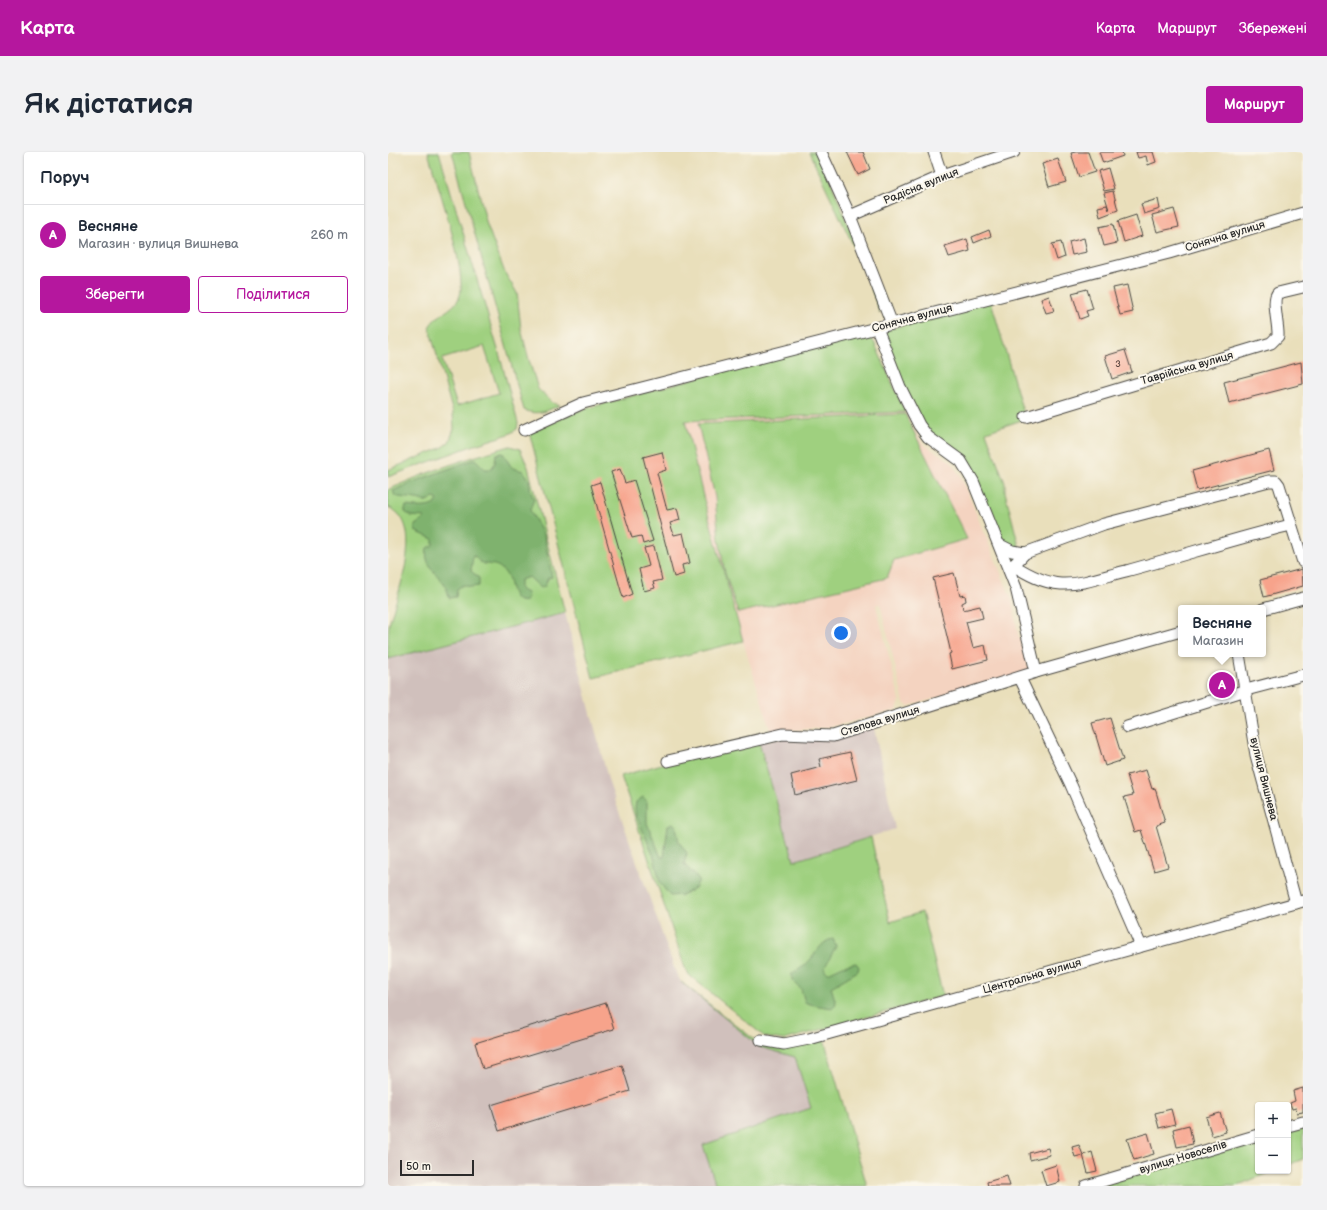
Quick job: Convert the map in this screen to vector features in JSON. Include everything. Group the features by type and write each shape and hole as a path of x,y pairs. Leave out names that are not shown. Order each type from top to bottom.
{"street":[{"path":"821,152 850,216 892,324"},
{"path":"934,152 942,176"},
{"name":"Радісна вулиця","path":"850,216 942,176 1014,152"},
{"name":"Сонячна вулиця","path":"524,430 583,403 1169,253 1303,213"},
{"name":"Таврійська вулиця","path":"1026,417 1271,343 1278,336 1279,325 1274,300 1276,295 1303,287"},
{"path":"877,328 900,387 919,425 928,437 961,461 968,470 1011,567 1036,672"},
{"path":"1011,567 1025,553 1104,524 1269,481 1276,482 1279,485 1303,562"},
{"path":"1011,567 1046,581 1071,584 1186,555 1259,532 1291,525"},
{"path":"1000,545 1012,551 1025,553"},
{"path":"1266,608 1303,598"},
{"name":"Степова вулиця","path":"668,761 783,734 833,736 1036,672 1178,632"},
{"name":"вулиця Вишнева","path":"1240,657 1256,755 1299,902"},
{"path":"1127,727 1246,690 1303,675"},
{"path":"1020,678 1071,785 1141,946"},
{"name":"Центральна вулиця","path":"761,1040 784,1044 809,1039 1299,902"},
{"path":"1291,1125 1303,1122"},
{"name":"вулиця Новоселів","path":"1086,1186 1255,1136"}],"shaded area":[{"path":"905,412 923,444 950,461 961,477 1012,600 1018,634 1029,669 1024,674 908,706 904,703 880,603 876,605 900,700 897,710 831,727 771,732 743,641 703,496 685,421"},
{"path":"565,613 609,783 675,970 681,982 760,1047 795,1057 811,1108 703,1145 716,1186 388,1186 388,659"},
{"path":"874,728 895,829 794,861 759,741"}],"green space":[{"path":"428,152 439,152 499,353 518,423 517,429 509,434 388,477 388,470 441,448 449,442 454,429 453,413 429,327 436,319 453,306 459,298 461,287 460,270 444,204","holes":["484,346 499,393 457,406 442,359"]},
{"path":"452,152 469,152 487,225 505,273 517,293 521,329 538,389 553,403 560,405 546,411 533,413 524,410"},
{"path":"809,152 819,152 879,302 880,314 865,270"},
{"path":"991,301 1025,419 986,432 1005,483 1005,492 1022,558 1011,564 968,467 920,426 883,331"},
{"path":"858,337 870,338 874,342 905,412 685,421 703,496 743,641 593,678 530,435 531,432 578,411 764,359"},
{"path":"905,414 967,539 894,560 887,578 738,613 725,573 719,540 715,497 698,424"},
{"path":"510,446 520,449 528,467 565,613 388,659 389,625 402,579 408,544 406,528 400,515 388,507 388,490 433,471"},
{"path":"503,453 510,465 513,468 523,471 529,480 531,493 534,499 530,510 544,536 552,577 548,578 545,586 541,588 529,577 520,580 520,589 527,593 528,597 526,601 517,600 514,597 508,578 502,569 498,566 482,563 473,556 471,571 479,578 479,586 471,587 463,585 457,589 456,597 449,598 443,583 427,561 427,548 433,545 433,539 415,531 415,525 424,519 424,517 411,516 405,512 406,506 428,507 436,503 438,500 434,498 425,502 418,499 399,497 395,496 393,491 410,483 475,459 485,469 491,469 495,463 496,454"},
{"path":"757,736 794,861 871,837 890,922 922,912 943,996 784,1040 765,1037 689,975 685,968 621,776"},
{"path":"643,797 647,801 647,823 661,857 664,857 668,825 673,823 676,826 679,842 687,853 684,864 699,880 695,888 683,895 670,896 660,883 654,857 636,815 636,802"},
{"path":"833,939 836,946 824,969 828,973 843,966 856,963 859,967 858,971 831,987 836,1003 833,1008 807,1003 805,1002 801,989 792,980 792,973 806,964 825,942"},
{"path":"681,982 760,1044 824,1039 867,1186 716,1186 703,1145 811,1108 795,1057 760,1047"},
{"path":"1303,1125 1303,1159 1291,1164 1291,1138 1291,1128"},
{"path":"1255,1139 1255,1174 1266,1174 1236,1186 1096,1186"}],"building":[{"path":"847,152 863,152 870,169 858,175"},
{"path":"1088,152 1095,172 1079,177 1071,153"},
{"path":"1099,152 1122,152 1123,156 1103,163"},
{"path":"1136,152 1153,152 1156,162 1148,165 1146,156 1138,158"},
{"path":"1058,159 1066,182 1049,187 1042,164"},
{"path":"1108,168 1114,189 1104,191 1098,171"},
{"path":"1113,191 1118,210 1100,217 1098,207 1107,205 1109,210 1104,193"},
{"path":"1158,199 1160,209 1144,214 1141,204"},
{"path":"1174,209 1179,227 1157,232 1152,215"},
{"path":"1136,215 1142,236 1124,242 1118,221"},
{"path":"1113,224 1117,243 1104,246 1099,227"},
{"path":"989,230 991,236 974,243 972,237"},
{"path":"1084,238 1087,252 1072,255 1069,242"},
{"path":"967,239 970,251 949,257 945,246"},
{"path":"1061,242 1065,257 1057,260 1052,244"},
{"path":"1127,285 1133,312 1120,315 1113,288"},
{"path":"1087,289 1093,309 1086,311 1088,316 1080,319 1072,293"},
{"path":"1049,296 1054,311 1046,313 1041,299"},
{"path":"1125,350 1132,372 1112,379 1105,356"},
{"path":"1301,362 1303,384 1229,403 1224,382"},
{"path":"1269,450 1274,470 1197,490 1192,471"},
{"path":"662,452 666,470 657,473 667,510 677,508 680,520 670,523 674,535 683,533 690,563 682,565 684,574 674,577 643,457"},
{"path":"620,469 625,483 634,480 653,541 643,544 641,536 632,538 611,472"},
{"path":"600,482 632,594 623,598 591,485"},
{"path":"654,546 662,580 653,582 655,588 644,591 639,569 649,566 644,548"},
{"path":"1302,569 1303,586 1264,597 1260,580"},
{"path":"954,573 960,596 965,595 966,601 962,603 963,610 980,606 983,618 966,622 973,648 985,645 988,660 952,669 949,654 951,653 933,578"},
{"path":"1110,718 1123,760 1105,766 1092,723"},
{"path":"850,752 857,780 795,795 791,775 821,767 819,759"},
{"path":"1146,770 1152,789 1155,788 1165,823 1156,826 1168,867 1154,871 1141,830 1135,832 1124,797 1133,795 1127,775"},
{"path":"606,1003 614,1029 483,1069 475,1043"},
{"path":"622,1065 630,1091 499,1131 491,1105"},
{"path":"1303,1088 1303,1112 1297,1113 1296,1108 1292,1109 1291,1103 1295,1101 1293,1091"},
{"path":"1171,1109 1175,1124 1159,1128 1155,1113"},
{"path":"1220,1113 1226,1132 1212,1136 1206,1117"},
{"path":"1189,1125 1193,1144 1177,1147 1173,1129"},
{"path":"1148,1133 1154,1154 1134,1160 1127,1139"},
{"path":"1079,1145 1083,1155 1075,1157 1072,1147"},
{"path":"1048,1148 1050,1155 1030,1160 1029,1153"},
{"path":"1092,1152 1097,1171 1088,1173 1083,1155"},
{"path":"1056,1165 1060,1182 1046,1186 1041,1170"},
{"path":"1007,1176 1010,1186 988,1186 987,1182"}],"place":[{"name":"Весняне","path":"1222,685"}]}
